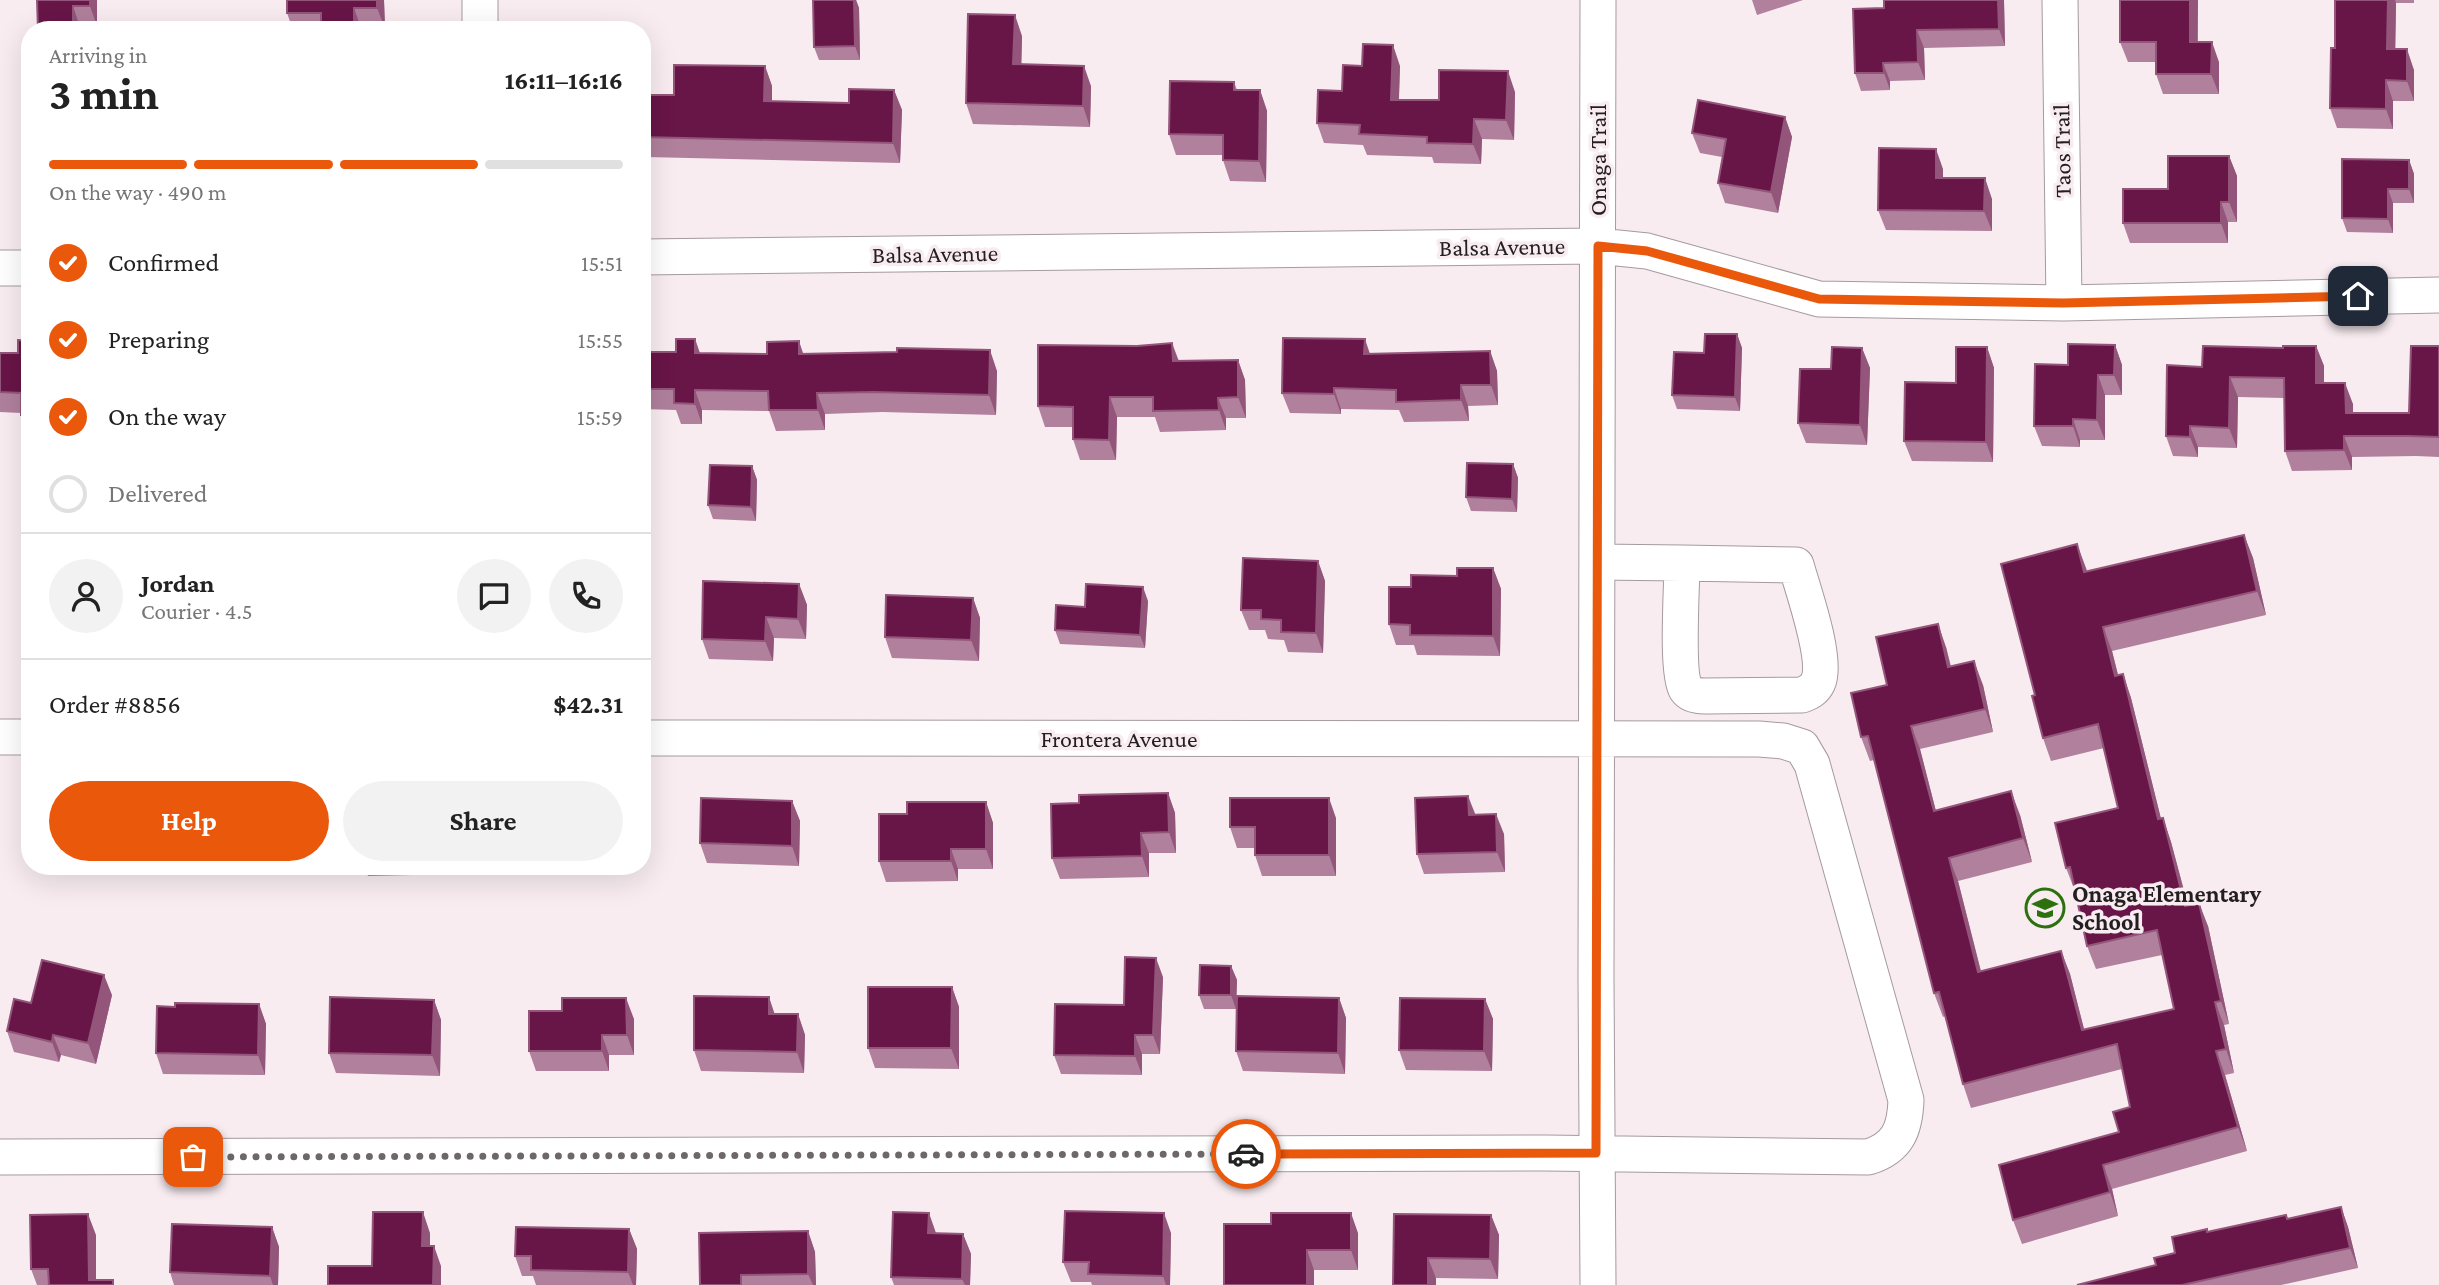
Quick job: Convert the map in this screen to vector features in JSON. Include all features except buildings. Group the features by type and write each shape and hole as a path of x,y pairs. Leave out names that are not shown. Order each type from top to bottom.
{"street":[{"path":"480,0 480,21"},
{"name":"Onaga Trail","path":"1598,0 1598,1285"},
{"name":"Taos Trail","path":"2060,0 2063,303"},
{"name":"Balsa Avenue","path":"651,257 1598,246 1647,251 1819,299 2063,303 2439,295"},
{"path":"0,268 21,268"},
{"path":"1597,562 1682,563 1796,565 1822,664 1818,685 1802,695 1692,694 1686,688 1681,671 1682,563"},
{"path":"0,737 21,737"},
{"name":"Frontera Avenue","path":"651,738 1759,739 1783,741 1802,747 1812,764 1906,1100 1905,1122 1898,1137 1884,1153 1868,1157 1596,1153"},
{"path":"0,1157 1596,1153"}],"way so far":[{"path":"193,1157 1246,1154"}],"place":[{"name":"Onaga Elementary School","path":"2045,908"}],"route":[{"path":"1246,1154 1596,1153 1598,246 1647,251 1819,299 2063,303 2358,296"}]}
